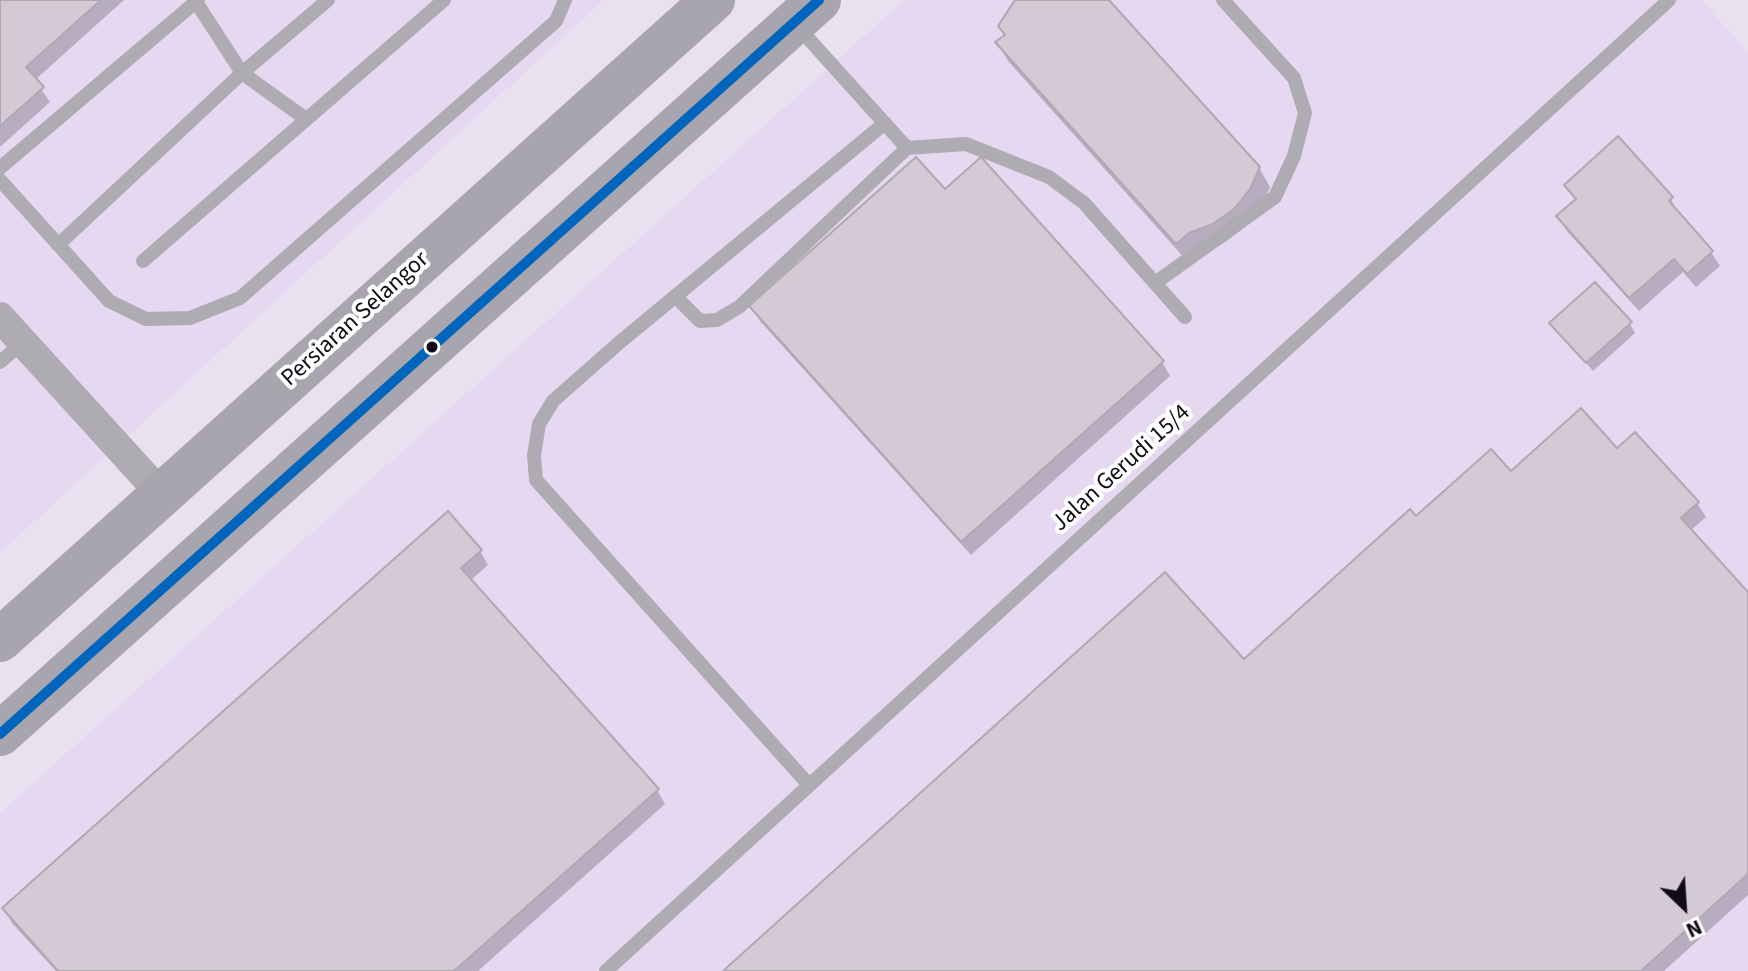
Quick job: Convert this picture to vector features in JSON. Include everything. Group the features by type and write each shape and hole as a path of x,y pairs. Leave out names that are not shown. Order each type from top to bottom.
{"main road":[{"name":"Persiaran Selangor","path":"0,640 713,0"},
{"path":"0,734 807,11"}],"street":[{"path":"0,317 162,495"}],"lane":[{"path":"58,245 242,73 328,0"},
{"path":"143,261 444,0"},
{"path":"0,180 109,301 146,319 190,318 240,298 556,21 565,0"},
{"path":"1155,283 1275,197 1294,156 1305,113 1294,78 1223,0"},
{"name":"Jalan Gerudi 15/4","path":"606,971 1669,0"},
{"path":"0,168 197,1 242,73 306,119"},
{"path":"807,11 885,123 907,148"},
{"path":"809,785 536,480 534,455 539,424 553,401 885,123"},
{"path":"675,296 700,321 717,320 739,307 907,148 966,144 1049,177 1084,203 1185,317"},
{"path":"0,362 23,342"}],"shaded area":[{"path":"0,0 604,0 0,553"},
{"path":"904,0 1701,0 1748,51 1748,971 0,971 0,813"}],"building":[{"path":"0,0 101,0 26,67 44,87 0,126"},
{"path":"1015,0 1109,0 1260,167 1250,189 1234,209 1213,224 1189,233 1176,244 995,42 1005,35 998,26"},
{"path":"1618,136 1673,197 1669,201 1713,251 1687,274 1674,259 1629,298 1556,216 1576,199 1564,185"},
{"path":"916,157 945,189 981,157 1164,361 961,542 749,306"},
{"path":"1595,282 1632,322 1586,363 1549,323"},
{"path":"1581,408 1617,448 1635,432 1699,502 1681,518 1748,592 1748,874 1641,971 723,971 1165,572 1244,659 1410,509 1416,516 1491,449 1511,471"},
{"path":"448,511 482,550 461,568 659,789 454,971 58,971 2,908"}],"transit line":[{"path":"0,734 819,0"}]}
